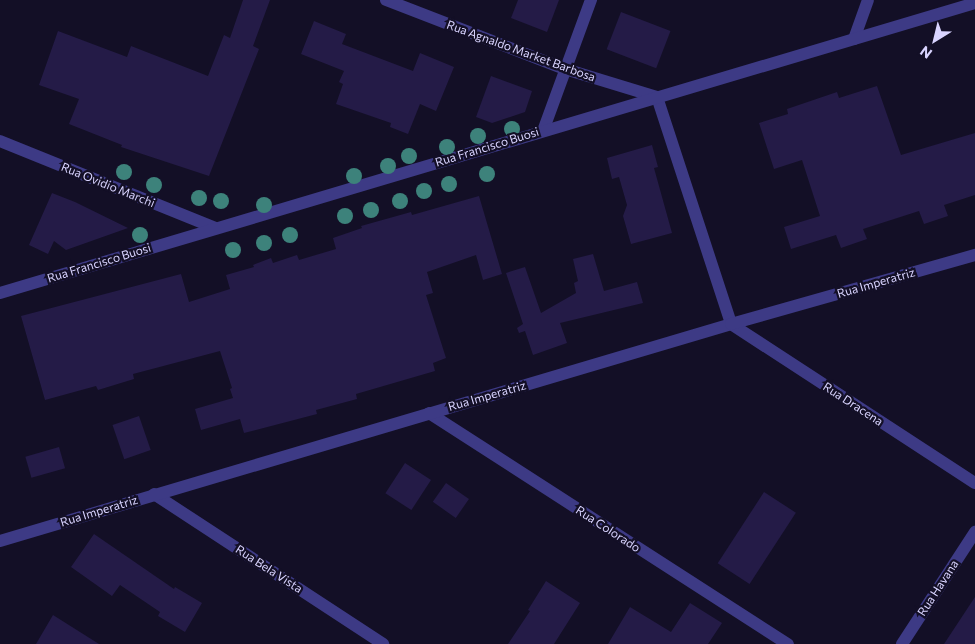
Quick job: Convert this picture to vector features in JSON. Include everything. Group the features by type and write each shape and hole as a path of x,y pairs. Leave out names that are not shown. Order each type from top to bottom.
{"street":[{"name":"Rua Agnaldo Market Barbosa","path":"386,0 565,69 657,97"},
{"path":"543,131 591,0"},
{"path":"854,39 868,0"},
{"name":"Rua Francisco Buosi","path":"0,293 975,3"},
{"path":"657,97 731,324"},
{"name":"Rua Ovidio Marchi","path":"0,141 216,228"},
{"name":"Rua Imperatriz","path":"0,541 731,324 975,255"},
{"name":"Rua Dracena","path":"731,324 975,483"},
{"name":"Rua Colorado","path":"429,413 788,644"},
{"name":"Rua Bela Vista","path":"154,494 383,644"},
{"name":"Rua Havana","path":"902,644 975,532"}],"building":[{"path":"243,0 270,0 253,46 259,49 209,176 121,147 122,145 69,124 79,99 39,85 58,31 127,57 131,46 208,76 224,35 230,38"},
{"path":"518,0 559,0 547,32 511,18"},
{"path":"621,12 670,31 656,68 607,49"},
{"path":"314,21 346,34 342,44 413,71 420,53 454,67 436,111 420,104 408,134 390,127 391,123 336,104 343,84 339,82 344,71 301,54"},
{"path":"491,76 532,91 525,112 492,123 476,117"},
{"path":"877,86 901,155 975,133 975,195 944,205 948,216 924,224 919,211 863,229 867,239 841,248 836,235 791,249 784,227 820,216 802,160 774,169 759,123 788,114 787,109 837,92 839,98"},
{"path":"652,145 658,167 654,168 672,233 631,244 623,216 627,205 619,177 612,179 607,158"},
{"path":"52,193 128,228 66,250 54,241 48,254 29,245"},
{"path":"479,196 502,274 483,280 476,255 427,272 433,293 426,295 446,358 433,363 435,371 356,394 357,399 316,410 317,414 244,433 240,419 201,430 195,409 233,398 230,389 232,388 220,351 133,374 134,379 98,390 96,386 45,400 21,316 181,274 189,302 230,289 226,275 254,267 253,265 271,258 273,263 297,255 299,260 336,249 333,238 362,228 361,226 411,212 412,215"},
{"path":"593,254 604,291 637,282 643,303 560,323 567,343 533,355 525,331 519,333 517,328 523,324 506,273 525,267 541,313 576,293 574,283 578,281 573,259"},
{"path":"139,416 151,450 124,459 113,425"},
{"path":"59,447 65,468 31,478 25,457"},
{"path":"405,463 431,480 411,510 385,493"},
{"path":"446,483 469,499 456,518 433,502"},
{"path":"764,492 796,513 750,584 718,563"},
{"path":"94,534 174,589 175,587 202,603 185,632 158,616 160,612 120,585 112,596 71,567"},
{"path":"546,581 580,603 554,644 508,644 530,611 528,610"},
{"path":"975,597 975,644 944,644"},
{"path":"690,603 722,623 708,644 608,644 630,607 671,632"},
{"path":"53,615 99,644 36,644"}]}
